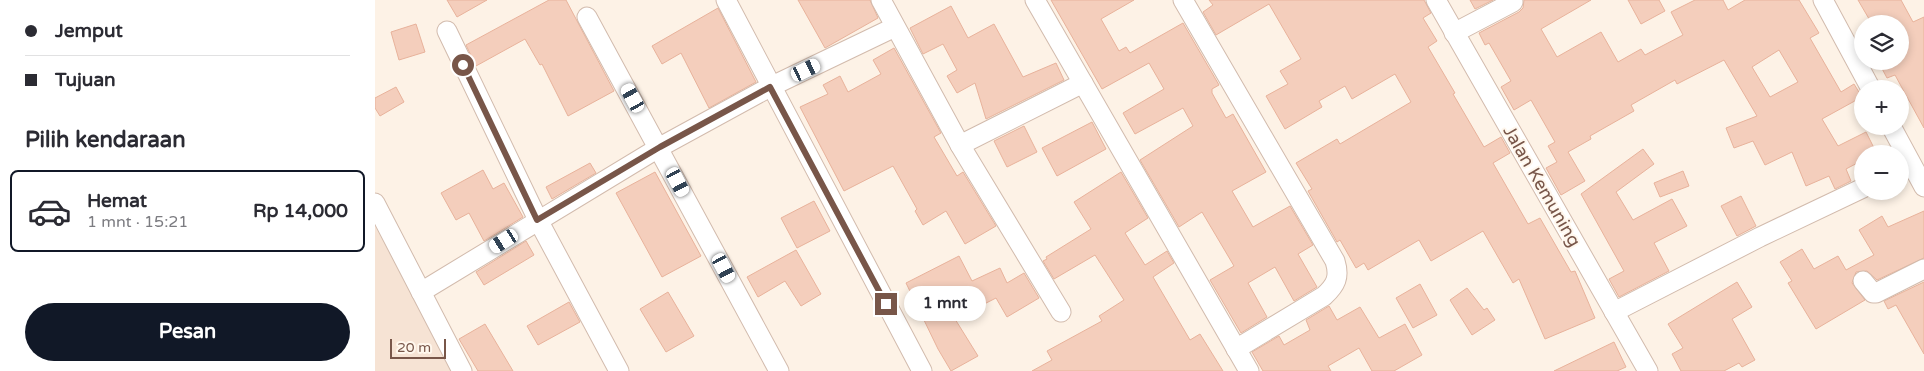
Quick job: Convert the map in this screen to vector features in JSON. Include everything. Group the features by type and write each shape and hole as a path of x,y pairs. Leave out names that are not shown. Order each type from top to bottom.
{"street":[{"path":"725,0 922,371"},
{"path":"881,0 960,145 1061,312"},
{"path":"1035,0 1249,371"},
{"path":"1183,0 1335,261 1338,270 1335,286 1324,296 1237,349"},
{"name":"Jalan Kemuning","path":"1436,0 1648,371"},
{"path":"1823,0 1866,80"},
{"path":"1454,33 1513,2"},
{"path":"587,17 660,147 779,371"},
{"path":"421,292 660,147 770,87 895,27"},
{"path":"447,31 537,220 619,371"},
{"path":"960,145 1083,83"},
{"path":"1896,135 1916,171"},
{"path":"1617,317 1760,237 1854,192"},
{"path":"375,202 462,371"},
{"path":"1863,281 1876,293 1924,269"}],"shaded area":[{"path":"375,222 453,371 375,371"}],"building":[{"path":"447,0 487,0 457,17"},
{"path":"549,0 566,0 614,91 568,116 542,64 540,65 525,39 476,66 466,45"},
{"path":"798,0 870,0 878,18 825,48"},
{"path":"1051,0 1134,0 1101,19 1119,51 1126,47 1130,53 1183,23 1219,85 1212,89 1212,93 1226,118 1233,114 1266,172 1232,191 1253,227 1290,206 1313,245 1298,254 1317,287 1294,301 1275,267 1248,283 1267,317 1241,333 1210,280 1234,266 1202,212 1179,227 1140,160 1193,126 1183,108 1135,134 1123,113 1164,89 1149,63 1102,89"},
{"path":"1209,0 1424,0 1431,13 1423,18 1437,41 1428,47 1455,93 1453,94 1484,147 1501,137 1510,153 1493,163 1528,224 1540,218 1571,272 1575,271 1595,318 1545,339 1519,279 1513,283 1483,231 1431,261 1419,240 1368,270 1364,263 1356,268 1340,240 1337,242 1308,191 1312,189 1296,163 1337,139 1340,144 1411,102 1395,74 1352,99 1345,86 1319,101 1322,107 1285,129 1266,96 1288,84 1280,71 1301,59 1269,4 1216,35 1203,12 1213,5"},
{"path":"1470,0 1493,0 1475,9"},
{"path":"1524,0 1591,0 1541,29 1557,57 1601,32 1618,62 1641,49 1645,55 1683,35 1671,12 1695,0 1723,0 1728,10 1745,0 1799,0 1819,33 1810,38 1841,92 1854,84 1854,101 1822,119 1838,146 1860,135 1868,135 1872,145 1854,145 1854,165 1846,169 1851,181 1835,189 1829,176 1806,186 1792,152 1765,165 1753,141 1734,148 1726,128 1757,116 1724,60 1677,84 1675,80 1631,105 1634,111 1590,136 1591,139 1568,152 1585,181 1561,195 1546,168 1557,162 1548,146 1555,142 1531,100 1514,110 1501,87 1511,81 1489,43 1485,45 1479,33 1519,12 1523,8","holes":["1779,50 1798,82 1770,97 1752,67"]},
{"path":"1628,0 1659,0 1665,11 1641,24"},
{"path":"1858,0 1901,0 1913,22 1924,17 1924,128 1909,101 1909,80 1898,80 1895,75 1887,78 1883,70 1909,70 1909,15 1867,15"},
{"path":"951,6 968,38 994,24 1023,77 1056,63 1064,80 986,119 975,83 957,93 947,76 957,70 943,44 923,54 910,28"},
{"path":"718,8 756,82 709,108 681,53 662,64 652,46"},
{"path":"416,24 425,52 399,60 391,32"},
{"path":"894,48 941,133 934,137 957,176 963,172 996,226 965,244 946,211 923,225 915,211 917,209 893,166 844,191 800,107 828,94 823,85 840,76 848,92 881,74 873,60"},
{"path":"396,87 404,102 380,116 375,108 375,98"},
{"path":"1092,122 1106,149 1057,176 1042,148"},
{"path":"1024,126 1037,152 1007,167 994,141"},
{"path":"1643,149 1654,164 1616,192 1633,220 1672,199 1687,226 1654,243 1669,271 1619,297 1609,279 1624,271 1581,194"},
{"path":"590,163 596,173 552,199 546,187"},
{"path":"483,170 493,189 504,183 523,217 484,241 469,213 456,220 441,193"},
{"path":"1683,171 1689,186 1660,197 1654,183"},
{"path":"655,172 701,256 662,277 616,193"},
{"path":"1121,172 1148,218 1125,233 1145,265 1167,251 1174,263 1153,277 1190,340 1200,334 1223,371 1032,371 1052,360 1047,351 1102,321 1099,316 1124,300 1095,255 1054,279 1043,261 1047,259 1046,257 1091,229 1074,202"},
{"path":"1741,196 1756,226 1737,236 1721,206"},
{"path":"814,201 830,231 797,248 781,218"},
{"path":"1924,211 1924,258 1877,280 1867,271 1856,272 1852,283 1865,300 1816,329 1788,283 1792,281 1780,262 1802,249 1814,269 1838,256 1846,270 1874,255 1859,230 1882,216 1888,227"},
{"path":"526,241 534,255 484,285 476,272"},
{"path":"796,250 821,294 801,306 785,281 758,297 747,277"},
{"path":"959,256 972,281 1000,268 1007,283 1024,273 1039,298 1007,317 996,298 955,319 978,356 951,371 938,349 906,283"},
{"path":"1737,282 1752,307 1732,319 1755,360 1742,367 1739,363 1724,371 1681,371 1672,354 1683,348 1668,324"},
{"path":"1924,282 1924,354 1896,305 1888,309 1884,301"},
{"path":"1420,284 1437,315 1413,328 1396,298"},
{"path":"1467,288 1484,310 1487,308 1495,320 1472,335 1450,300"},
{"path":"668,292 694,336 666,352 640,309"},
{"path":"569,302 580,322 538,345 527,326"},
{"path":"1329,306 1337,320 1360,307 1379,338 1405,324 1422,355 1394,371 1372,371 1359,348 1328,366 1331,371 1263,371 1252,352 1279,336 1284,345 1310,330 1306,320"},
{"path":"485,324 513,371 478,371 459,339"},
{"path":"1614,342 1626,367 1617,371 1554,371"}],"route":[{"path":"463,65 537,220 660,147 770,87 886,304"}]}
